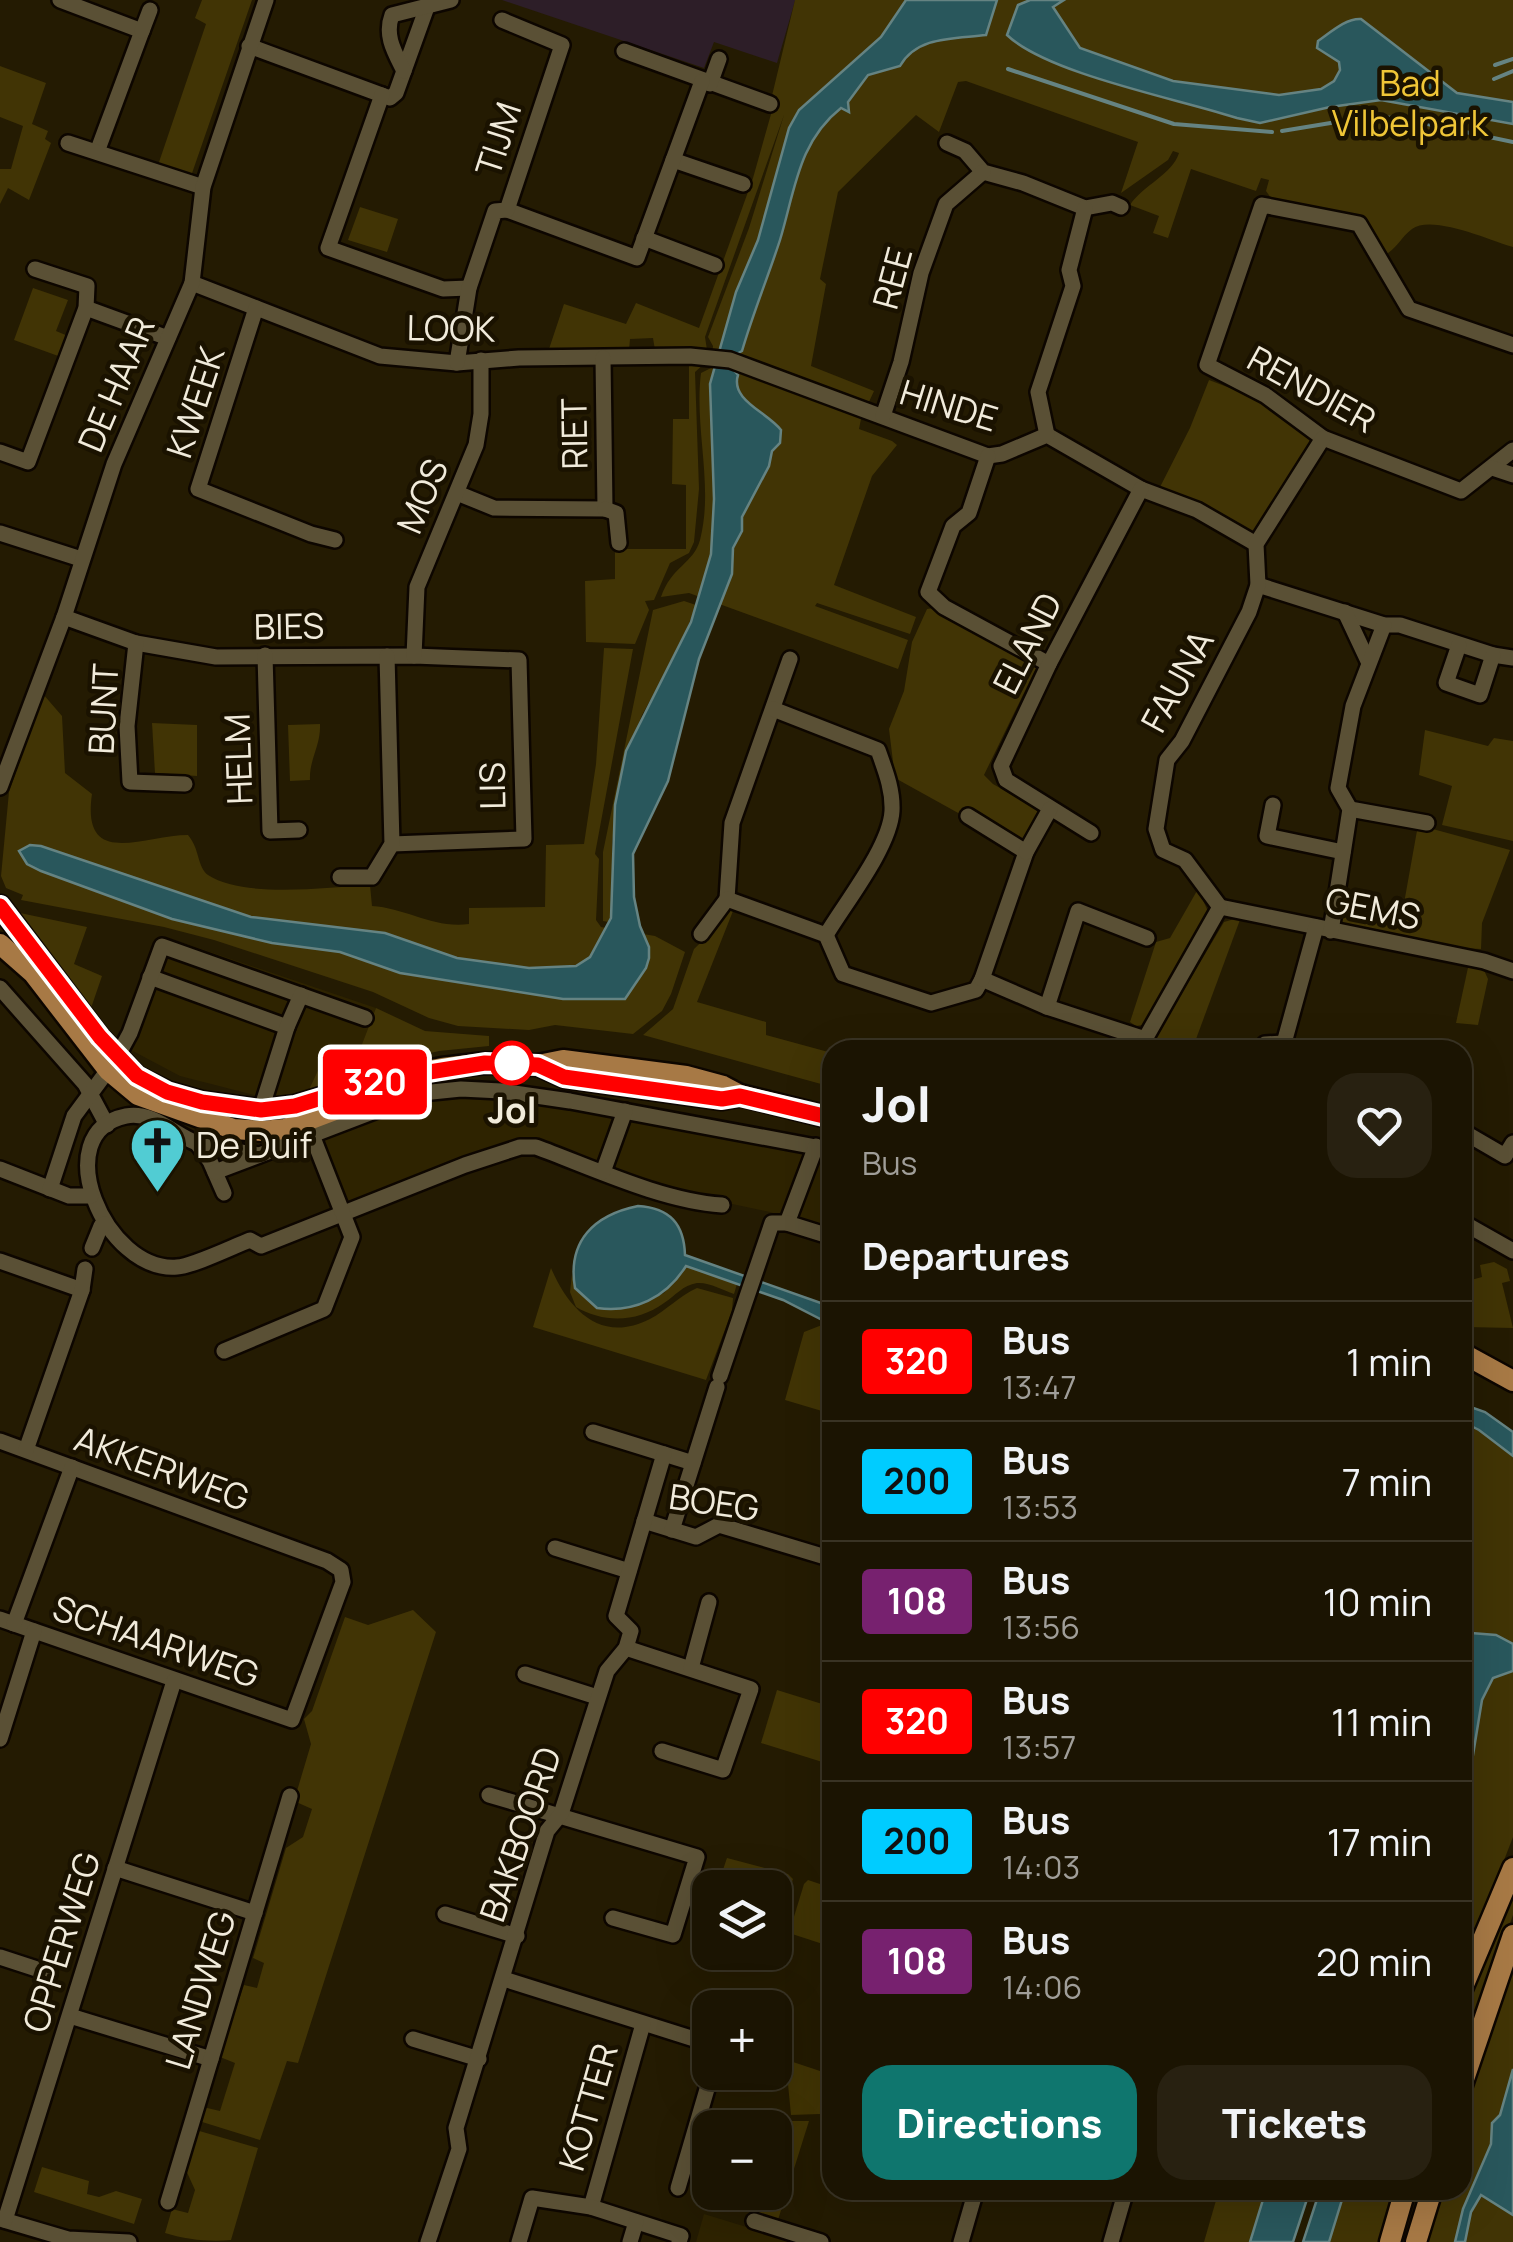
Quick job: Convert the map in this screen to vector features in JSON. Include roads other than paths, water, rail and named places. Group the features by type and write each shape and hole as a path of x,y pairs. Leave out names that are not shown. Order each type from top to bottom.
{"main road":[{"path":"0,906 138,1096 232,1130 252,1132 313,1119 384,1091 403,1078"},
{"path":"0,944 33,974 113,1064 167,1092 202,1102 261,1110 295,1106 380,1080 485,1063 538,1065 564,1077 722,1099 740,1096 822,1116"},
{"path":"1472,1359 1513,1381"},
{"path":"1487,1368 1490,1376 1513,1394"},
{"path":"1472,1965 1513,1868"},
{"path":"1472,2056 1513,1935"},
{"path":"1390,2242 1402,2200"},
{"path":"1416,2242 1429,2200"}],"street":[{"path":"60,0 101,6 142,31"},
{"name":"DE HAAR","path":"0,787 64,616 114,464 192,283 204,188 266,0"},
{"path":"404,72 391,46 388,25 392,16 451,0"},
{"path":"249,46 390,98 396,93 427,6"},
{"path":"97,152 150,10"},
{"name":"TIJM","path":"457,363 469,288 495,211 506,210 562,45 502,20"},
{"path":"624,51 770,104"},
{"path":"506,210 636,258 673,160 720,59"},
{"path":"382,95 328,248 443,289 469,288"},
{"path":"947,142 965,151 983,172 1024,183 1084,208 1112,203 1122,207"},
{"path":"68,143 204,188"},
{"path":"673,160 743,184"},
{"name":"REE","path":"882,416 901,362 921,273 946,204 983,172"},
{"name":"RENDIER","path":"1513,345 1409,309 1360,224 1262,205 1207,366 1265,394 1323,438 1462,491 1513,450"},
{"path":"1084,208 1070,270 1072,286 1038,392 1047,435 1141,489 1197,510 1256,544 1323,438"},
{"path":"644,238 714,265"},
{"path":"0,452 28,462 86,308 86,286 35,269"},
{"name":"LOOK","path":"192,283 380,356 457,363 723,358"},
{"path":"86,308 168,338"},
{"name":"KWEEK","path":"256,308 198,489 334,540"},
{"name":"RIET","path":"603,358 605,510"},
{"name":"HINDE","path":"723,358 988,456 1047,435"},
{"name":"MOS","path":"414,656 417,587 476,445 481,414 481,360"},
{"path":"988,456 969,512 953,526 928,592 944,607 1049,664"},
{"path":"1492,468 1513,476"},
{"name":"ELAND","path":"1091,833 1006,780 1001,766 1049,664 1141,489"},
{"name":"RIET","path":"457,493 494,508 616,513 619,543"},
{"path":"0,533 81,558"},
{"name":"FAUNA","path":"1220,908 1185,860 1164,850 1156,829 1167,760 1182,741 1249,612 1258,585 1256,544"},
{"path":"1258,585 1513,658"},
{"path":"1346,612 1368,661"},
{"name":"BIES","path":"64,616 136,643 216,658 265,655 519,660"},
{"path":"1289,1040 1343,852 1350,809 1338,788 1353,706 1384,624"},
{"name":"BUNT","path":"136,643 127,726 130,782 185,784"},
{"path":"1459,645 1446,683 1480,695 1492,655"},
{"name":"HELM","path":"265,655 270,832 299,830"},
{"path":"340,877 372,877 392,844 387,656"},
{"path":"701,934 727,899 732,823 790,659"},
{"name":"LIS","path":"392,844 524,840 519,660"},
{"path":"774,709 878,750 890,787 892,815 879,848 826,935"},
{"path":"1273,805 1267,836 1343,852"},
{"path":"727,899 826,935 843,974 931,1003 976,990 1026,852 1050,809"},
{"path":"1350,809 1427,823"},
{"path":"968,816 1026,852"},
{"path":"1147,1040 1220,908"},
{"name":"GEMS","path":"1220,908 1484,961 1513,971"},
{"path":"1047,1007 1078,911 1146,938"},
{"path":"50,1189 70,1124 129,1035 162,946 365,1018"},
{"path":"150,977 287,1027"},
{"path":"982,979 1134,1040"},
{"path":"0,988 90,1094 107,1125"},
{"path":"252,1132 301,995"},
{"path":"215,1172 422,1093 462,1088 501,1090 822,1148"},
{"path":"603,1172 626,1112"},
{"path":"258,1156 196,1143 158,1122 126,1116 107,1125 92,1144 88,1172 91,1196 105,1224 124,1248 153,1262 177,1267 250,1240 261,1246 520,1147 536,1148 705,1204 722,1205"},
{"path":"224,1351 324,1309 352,1237 312,1136"},
{"path":"1472,1137 1505,1156 1513,1143"},
{"path":"196,1143 224,1193"},
{"path":"672,1530 752,1284 780,1223 822,1151"},
{"path":"0,1169 76,1198 91,1196"},
{"path":"780,1223 822,1234"},
{"path":"92,1248 100,1226 105,1224"},
{"path":"1472,1228 1513,1252"},
{"path":"0,1261 82,1290"},
{"path":"26,1450 82,1290 84,1268"},
{"path":"593,1432 693,1463"},
{"name":"AKKERWEG","path":"0,1440 341,1570 343,1582 292,1720"},
{"path":"662,1752 723,1770 751,1689 626,1648 631,1631 616,1616 664,1454"},
{"path":"7,1621 72,1467"},
{"name":"BOEG","path":"644,1521 696,1537 719,1526 822,1556"},
{"path":"555,1548 630,1572"},
{"path":"690,1668 709,1602"},
{"name":"SCHAARWEG","path":"7,1621 292,1720"},
{"path":"0,1739 34,1631"},
{"name":"BAKBOORD","path":"428,2242 459,2149 455,2130 547,1832 561,1814 607,1670 626,1648"},
{"path":"525,1674 597,1697"},
{"name":"OPPERWEG","path":"3,2220 7,2189 70,2016 174,1681"},
{"path":"490,1795 697,1857 673,1935 614,1918"},
{"name":"LANDWEG","path":"168,2202 290,1796"},
{"path":"114,1868 254,1913"},
{"path":"445,1914 517,1936"},
{"path":"0,1957 49,1973"},
{"name":"KOTTER","path":"504,1979 692,2039"},
{"path":"70,2016 211,2059"},
{"name":"KOTTER","path":"591,2207 643,2024"},
{"path":"413,2038 479,2059"},
{"path":"678,2188 707,2090"},
{"name":"KOTTER","path":"519,2242 532,2198 591,2207 681,2236 680,2242"},
{"path":"961,2242 973,2200"},
{"path":"1111,2242 1123,2200"},
{"path":"3,2220 69,2241 129,2242"},
{"path":"754,2221 822,2242"},
{"path":"630,2242 636,2222"}],"water":[{"path":"906,0 997,0 986,35 926,44 907,56 900,66 868,75 848,102 849,112 841,108 815,136 800,168 742,351 733,356 731,367 738,375 739,392 744,399 781,430 780,443 772,451 769,466 742,517 742,531 733,548 732,574 699,659 668,781 633,854 634,897 649,958 625,999 563,999 400,973 340,952 272,943 172,919 27,864 19,851 30,845 41,846 251,917 385,933 457,958 529,968 576,966 590,957 611,918 615,805 626,751 691,622 711,554 714,499 710,384 736,292 758,240 789,128 799,110 881,37"},
{"path":"1030,0 1064,0 1053,7 1080,48 1173,81 1279,95 1321,89 1334,81 1340,70 1339,62 1317,48 1318,41 1344,23 1361,19 1457,93 1513,102 1513,124 1381,100 1260,123 1237,118 1082,73 1026,49 1007,35 1018,5"},
{"path":"638,1206 667,1214 682,1235 685,1255 822,1303 822,1320 783,1300 686,1266 669,1287 648,1301 624,1308 597,1308 575,1288 575,1257 587,1233 622,1210"},
{"path":"1472,1407 1513,1432 1513,1456 1472,1426"},
{"path":"1472,1633 1496,1635 1513,1644 1513,1671 1493,1678 1482,1700 1472,1761"},
{"path":"1513,2069 1513,2215 1481,2195 1471,2212 1465,2242 1455,2242 1463,2209 1467,2200 1472,2200 1472,2188 1491,2144 1492,2123 1500,2115"},
{"path":"1263,2200 1307,2200 1293,2242 1250,2242"},
{"path":"1317,2200 1342,2200 1329,2242 1303,2242"}],"waterway":[{"path":"1495,65 1513,59"},
{"path":"1008,69 1174,124 1272,132"},
{"path":"1494,79 1513,71"},
{"path":"1282,131 1367,117 1399,118 1513,142"}],"place":[{"name":"Jol","path":"512,1063"},
{"name":"De Duif","path":"157,1194"}],"park label":[{"name":"Bad Vilbelpark","path":"1410,103"}]}
